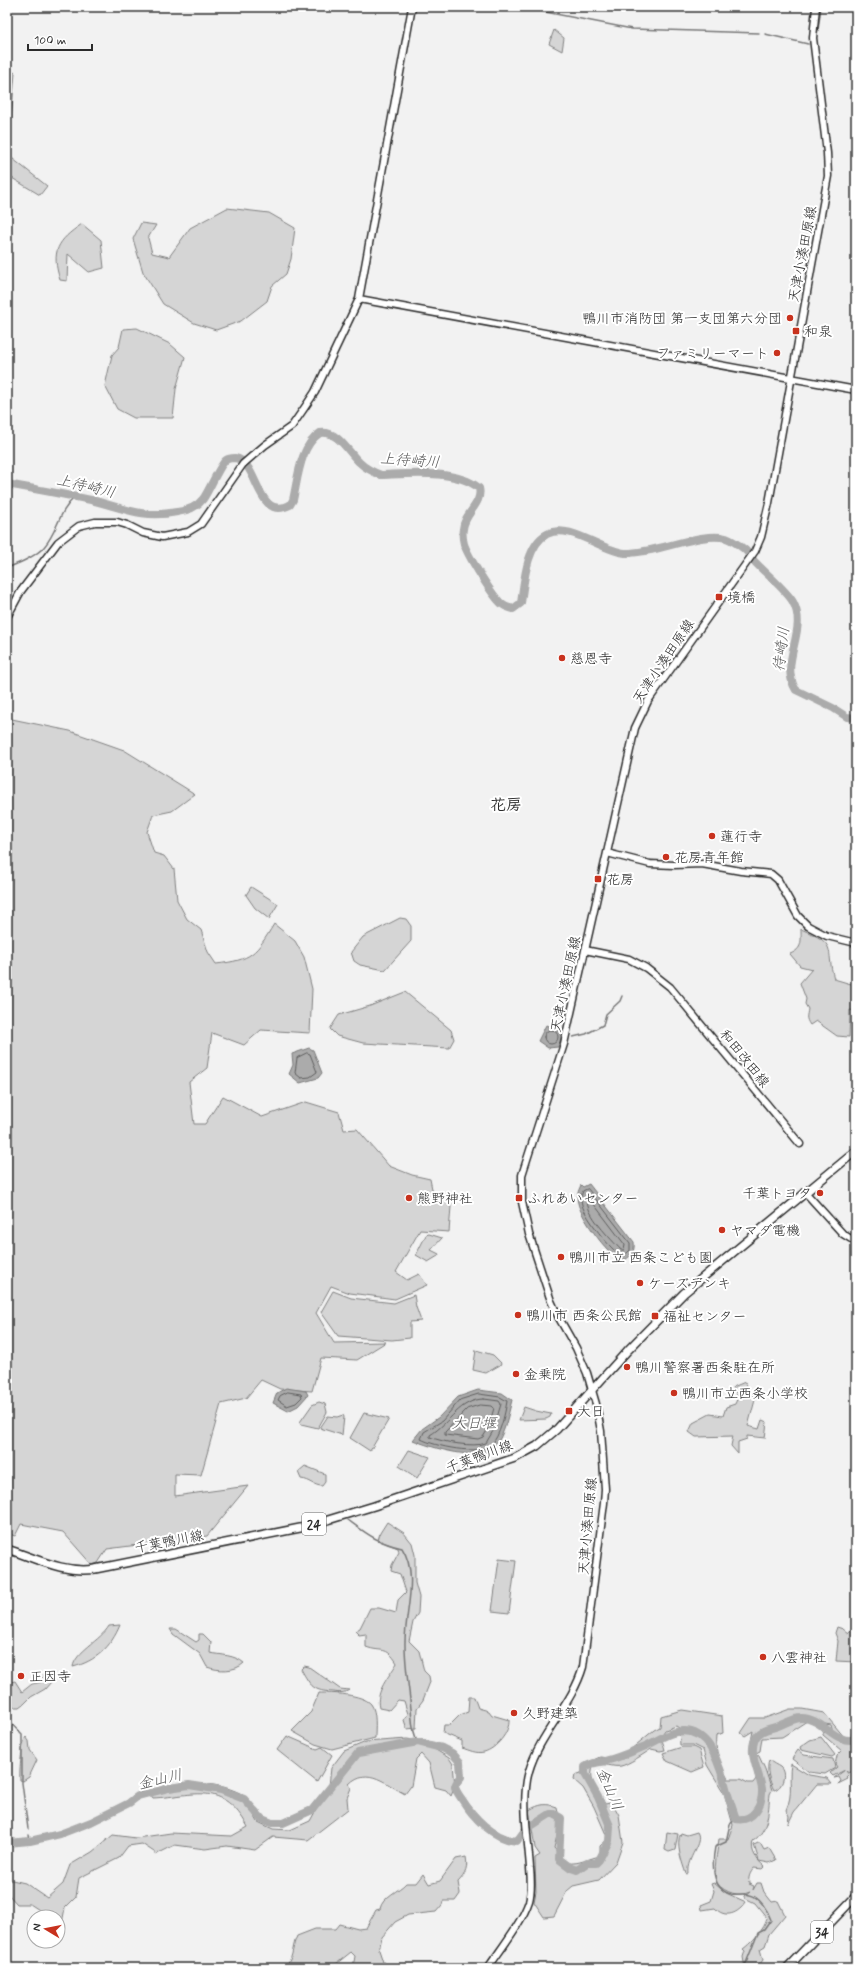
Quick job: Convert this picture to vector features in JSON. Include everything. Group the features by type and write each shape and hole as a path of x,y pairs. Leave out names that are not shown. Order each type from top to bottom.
{"main road":[{"path":"7,617 22,591 58,542 79,526 94,522 117,522 152,536 162,537 188,532 202,524 231,478 254,454 292,426 315,392 359,299 412,7"},
{"name":"天津小湊田原線","path":"488,1968 522,1916 529,1902 531,1885 525,1787 531,1762 576,1685 583,1666 605,1489 601,1431 592,1391 579,1354 558,1318 548,1294 525,1217 521,1193 524,1167 563,1050 632,739 648,701 747,563 755,551 761,537 769,503 828,176 827,153 813,38 816,7"},
{"path":"359,299 856,390"},
{"path":"607,853 650,864 674,865 695,863 771,874 778,880 798,916 808,926 827,936 856,943"},
{"name":"和田改田線","path":"585,950 630,959 646,968 670,987 800,1144"},
{"name":"千葉鴨川線","path":"7,1549 66,1569 88,1570 316,1524 437,1485 522,1454 551,1435 628,1350 684,1292 856,1151"},
{"path":"805,1192 843,1234 856,1242"},
{"name":"34","path":"787,1968 856,1896"}],"shaded area":[{"path":"554,30 564,38 562,51 549,44"},
{"path":"7,67 15,73 8,155 47,186 40,195 7,175"},
{"path":"227,208 269,213 295,228 291,259 286,274 272,286 267,301 241,321 216,330 194,323 163,304 143,272 133,239 141,223 156,225 148,238 152,253 169,257 190,228"},
{"path":"82,224 101,240 104,268 89,272 68,254 67,281 60,280 56,261 58,248 67,236"},
{"path":"137,328 170,344 185,357 176,389 173,418 134,418 117,409 105,386 112,355 119,347 123,329"},
{"path":"7,718 70,731 124,750 195,794 172,811 153,815 147,832 154,853 164,856 174,869 177,900 187,919 201,930 208,952 216,964 238,960 252,954 274,924 295,941 304,957 312,989 310,1033 261,1030 244,1045 212,1033 207,1068 189,1082 194,1124 205,1124 223,1096 262,1117 306,1102 339,1112 344,1130 357,1129 389,1166 412,1175 430,1179 433,1194 452,1194 449,1232 420,1230 396,1272 407,1280 419,1274 427,1285 395,1299 350,1293 331,1286 316,1313 334,1343 386,1342 357,1360 321,1358 312,1391 280,1389 261,1380 246,1398 221,1404 201,1475 175,1474 175,1496 248,1486 207,1536 107,1549 98,1563 92,1565 63,1532 21,1524 15,1536 7,1533"},
{"path":"251,887 278,904 269,919 255,908 246,895"},
{"path":"400,918 406,919 411,926 411,941 385,970 360,965 354,961 351,952 363,937"},
{"path":"801,929 813,934 826,943 830,953 834,979 851,984 856,983 856,1011 850,1010 849,1037 837,1036 816,1021 810,1025 807,1021 808,1009 805,1004 806,999 800,983 812,969 800,966 790,954 799,947 801,941"},
{"path":"405,992 451,1030 454,1039 449,1048 363,1043 337,1036 330,1029 339,1015 370,1006"},
{"path":"429,1234 442,1238 431,1250 439,1254 438,1256 428,1262 416,1255 426,1235"},
{"path":"333,1291 351,1298 394,1303 414,1295 421,1321 410,1322 410,1338 392,1340 338,1336 321,1312"},
{"path":"476,1350 493,1355 501,1363 500,1365 486,1373 473,1370"},
{"path":"745,1382 755,1400 748,1426 759,1429 762,1420 767,1422 765,1438 747,1436 747,1439 738,1442 738,1454 731,1446 733,1436 696,1437 689,1432 693,1423 710,1414 723,1416 726,1407 735,1404 738,1397 733,1387"},
{"path":"319,1402 325,1404 327,1412 318,1428 301,1424 300,1422 312,1405"},
{"path":"524,1407 551,1414 550,1417 546,1419 519,1420"},
{"path":"364,1413 389,1419 370,1451 350,1438"},
{"path":"343,1415 342,1435 320,1428 328,1416 337,1417"},
{"path":"409,1450 430,1457 417,1478 399,1466"},
{"path":"305,1466 325,1474 325,1482 322,1486 301,1479 298,1472"},
{"path":"387,1522 404,1533 412,1543 415,1555 415,1583 419,1597 418,1613 413,1622 409,1641 419,1651 424,1671 429,1676 430,1682 423,1700 417,1708 416,1728 407,1729 404,1720 408,1714 404,1701 398,1700 389,1710 379,1708 378,1702 381,1690 397,1663 387,1652 366,1647 366,1634 359,1635 355,1631 360,1628 370,1608 379,1608 396,1613 398,1600 406,1592 400,1574 391,1571 392,1565 399,1552 398,1548 378,1540 380,1533"},
{"path":"499,1559 516,1561 509,1613 492,1611"},
{"path":"856,1624 856,1662 836,1661 838,1641 835,1633 837,1627 848,1633"},
{"path":"120,1625 112,1640 102,1652 89,1661 73,1667 78,1656 109,1626"},
{"path":"170,1629 176,1629 196,1642 199,1640 199,1634 203,1634 211,1642 210,1653 232,1657 244,1663 236,1668 226,1670 207,1667 200,1654 173,1634"},
{"path":"7,1659 10,1662 11,1682 15,1681 22,1692 32,1684 41,1682 44,1675 47,1674 51,1682 45,1689 31,1697 20,1707 10,1707 7,1702"},
{"path":"304,1666 309,1667 340,1689 349,1690 340,1693 321,1691 313,1687 301,1669"},
{"path":"319,1693 354,1696 371,1704 375,1716 375,1738 332,1749 315,1744 292,1731 311,1712"},
{"path":"469,1697 474,1697 478,1708 489,1711 492,1715 509,1720 509,1725 505,1735 497,1744 484,1752 475,1752 462,1748 462,1741 443,1733 444,1725 450,1725 460,1715 468,1712"},
{"path":"790,1709 802,1709 824,1713 845,1738 851,1737 856,1722 856,1769 849,1773 846,1771 849,1775 847,1777 848,1779 838,1784 841,1781 839,1777 834,1778 845,1770 833,1776 830,1773 837,1767 835,1764 837,1756 842,1751 823,1735 823,1733 832,1729 831,1725 807,1721 782,1737 762,1738 760,1751 756,1753 752,1751 751,1741 753,1731 745,1736 741,1733 751,1718 765,1718"},
{"path":"682,1710 722,1716 723,1733 716,1735 716,1746 728,1779 740,1779 748,1783 753,1783 756,1779 753,1765 758,1754 772,1790 765,1826 758,1837 753,1841 752,1845 755,1856 765,1867 763,1869 754,1868 750,1875 749,1884 754,1886 753,1890 757,1883 761,1883 764,1892 772,1902 778,1901 785,1915 769,1934 765,1946 760,1949 763,1960 757,1968 745,1968 743,1957 745,1951 743,1949 761,1931 767,1918 755,1903 745,1898 745,1896 750,1892 737,1894 725,1890 717,1884 715,1867 719,1839 728,1839 733,1825 724,1793 707,1765 703,1750 693,1745 680,1745 679,1728 676,1726 665,1730 661,1736 665,1750 660,1751 651,1749 621,1766 593,1766 592,1777 595,1786 605,1804 610,1803 614,1806 619,1815 623,1842 616,1862 599,1880 573,1886 567,1891 554,1916 544,1917 534,1902 536,1892 535,1858 540,1855 535,1848 529,1810 536,1806 543,1805 557,1807 560,1823 554,1848 567,1863 580,1862 600,1856 600,1846 608,1839 594,1807 583,1788 574,1780 575,1775 581,1773 585,1764 600,1757 608,1758 630,1750 654,1730 660,1727 661,1716"},
{"path":"287,1736 317,1749 322,1747 332,1755 317,1782 277,1750"},
{"path":"26,1737 29,1741 30,1750 37,1760 29,1777 23,1781 20,1780 20,1771 22,1751"},
{"path":"821,1737 835,1755 832,1757 801,1750 800,1747 810,1740"},
{"path":"407,1739 421,1741 449,1758 453,1764 455,1786 451,1796 446,1790 435,1787 429,1763 421,1754 416,1759 411,1786 405,1794 377,1778 363,1776 356,1779 349,1784 351,1788 347,1798 348,1809 308,1840 273,1837 255,1850 227,1846 205,1849 175,1845 157,1854 142,1844 128,1846 119,1858 79,1878 76,1897 65,1909 38,1909 30,1904 17,1904 7,1893 7,1882 12,1880 25,1883 47,1898 63,1884 70,1865 92,1852 113,1835 136,1838 171,1833 232,1836 248,1827 238,1812 228,1802 218,1797 207,1794 195,1794 153,1798 148,1791 160,1788 183,1784 207,1784 231,1789 242,1794 245,1802 258,1822 273,1829 290,1830 310,1821 329,1786 331,1768 344,1751 366,1742"},
{"path":"682,1747 693,1747 699,1750 704,1767 692,1772 667,1761 663,1753"},
{"path":"798,1750 804,1755 833,1759 835,1768 825,1774 809,1772 792,1759"},
{"path":"769,1760 780,1767 784,1776 780,1786 774,1790 768,1775"},
{"path":"791,1764 809,1775 827,1778 832,1784 817,1784 794,1812 788,1824 789,1816 786,1810 790,1798"},
{"path":"667,1832 678,1834 675,1850 669,1852 665,1850"},
{"path":"697,1832 699,1836 697,1846 688,1867 688,1873 686,1874 679,1848 679,1837 681,1833 687,1835"},
{"path":"760,1843 764,1850 769,1848 776,1860 769,1863 759,1861 754,1845"},
{"path":"466,1857 466,1871 458,1882 460,1894 455,1901 443,1901 442,1905 436,1912 408,1915 395,1922 382,1937 379,1950 385,1968 353,1968 355,1956 351,1952 336,1964 327,1968 288,1968 287,1965 291,1958 297,1936 315,1929 335,1929 339,1924 358,1929 366,1928 376,1910 380,1909 384,1901 406,1883 416,1883 423,1874 429,1884 440,1881 456,1859"},
{"path":"714,1883 726,1893 746,1902 739,1910 731,1914 723,1913 715,1908 702,1910 701,1905 711,1901 714,1891 711,1884"}],"water":[{"path":"546,1025 560,1031 561,1038 558,1047 548,1048 538,1041"},
{"path":"309,1048 313,1050 322,1073 318,1078 300,1083 289,1074 293,1065 292,1054"},
{"path":"589,1184 634,1242 634,1248 630,1256 625,1260 619,1259 605,1247 597,1238 584,1218 577,1198 581,1185 583,1187"},
{"path":"286,1388 306,1391 308,1395 298,1406 288,1411 273,1403 277,1393"},
{"name":"大日堰","path":"478,1390 502,1393 512,1400 506,1424 495,1446 488,1451 479,1454 468,1454 443,1450 413,1440 422,1429 439,1417 458,1397"}],"waterway":[{"path":"520,7 632,29 759,33"},
{"path":"818,30 821,7"},
{"path":"765,34 808,44"},
{"name":"上待崎川","path":"7,484 91,500 133,512 165,514 184,511 198,504 203,499 224,462 228,459 235,458 243,462 249,469 264,498 270,505 279,508 290,505 293,500 298,473 308,446 320,433 326,433 337,438 364,466 381,475 445,475 469,482 479,488 480,494 476,504 464,523 464,544 475,566 498,600 503,605 513,609 521,603 525,575 530,555 540,539 547,534 556,531 575,534 606,548 625,553 650,550 704,538 726,538 745,550 754,561 786,592 793,602 797,613 798,624 790,669 791,679 796,690 833,708 847,717 856,718"},
{"path":"7,568 32,557 44,547 49,541 61,515 75,497"},
{"path":"573,1037 586,1034 603,1025 606,1014 620,1001 622,996"},
{"path":"348,1520 379,1541 402,1548 407,1559 411,1583 405,1633 405,1653 413,1726 418,1742"},
{"name":"金山川","path":"7,1843 30,1841 60,1834 91,1822 129,1803 138,1796 169,1788 189,1785 221,1790 244,1799 262,1819 272,1823 283,1823 312,1810 358,1753 418,1742 442,1748 452,1753 460,1762 461,1777 456,1783 455,1787 471,1812 492,1832 517,1841 525,1830 550,1814 554,1814 561,1818 559,1859 571,1868 577,1870 587,1863 596,1863 609,1841 610,1826 598,1797 585,1774 585,1767 588,1765 624,1755 672,1733 687,1731 696,1734 704,1739 715,1756 736,1819 742,1819 752,1815 756,1811 761,1801 761,1783 753,1755 754,1742 761,1732 801,1718 816,1722 842,1739 856,1739"},
{"path":"7,1719 22,1735 22,1783 28,1829"},
{"path":"736,1819 730,1824 726,1842 715,1847 713,1868 716,1881 724,1891 731,1894 748,1894 757,1898 766,1909 771,1920 764,1930 758,1933 744,1968"},
{"name":"金山川","path":"29,1835 30,1841"}],"place":[{"name":"鴨川市消防団 第一支団第六分団","path":"790,318"},
{"name":"和泉","path":"796,331"},
{"name":"ファミリーマート","path":"777,353"},
{"name":"境橋","path":"719,597"},
{"name":"慈恩寺","path":"562,658"},
{"name":"蓮行寺","path":"712,836"},
{"name":"花房青年館","path":"666,857"},
{"name":"花房","path":"598,879"},
{"name":"千葉トヨタ","path":"820,1193"},
{"name":"熊野神社","path":"409,1198"},
{"name":"ふれあいセンター","path":"519,1198"},
{"name":"ヤマダ電機","path":"722,1230"},
{"name":"鴨川市立 西条こども園","path":"561,1257"},
{"name":"ケーズデンキ","path":"640,1283"},
{"name":"鴨川市 西条公民館","path":"518,1315"},
{"name":"福祉センター","path":"655,1316"},
{"name":"鴨川警察署西条駐在所","path":"627,1367"},
{"name":"金乗院","path":"516,1374"},
{"name":"鴨川市立西条小学校","path":"674,1393"},
{"name":"大日","path":"569,1411"},
{"name":"八雲神社","path":"763,1657"},
{"name":"正因寺","path":"21,1676"},
{"name":"久野建築","path":"514,1713"}],"district":[{"name":"花房","path":"506,804"}],"water label":[{"name":"待崎川","path":"781,649"}]}
